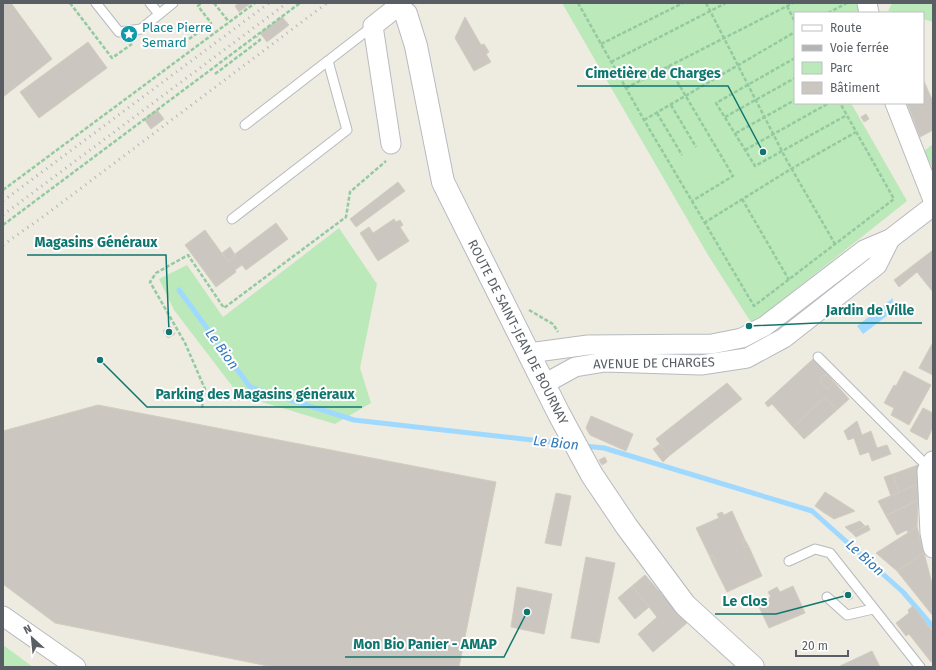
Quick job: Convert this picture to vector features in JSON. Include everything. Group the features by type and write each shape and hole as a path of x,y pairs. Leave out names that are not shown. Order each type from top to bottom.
{"main road":[{"name":"ROUTE DE SAINT-JEAN DE BOURNAY","path":"404,8 416,46 442,182 559,414 582,457 627,527 685,605 753,667"}],"street":[{"path":"391,144 373,26 404,8"},
{"path":"895,104 933,200"},
{"name":"AVENUE DE CHARGES","path":"529,353 567,346 712,344 742,338 765,326 864,250 890,239 933,206"},
{"name":"AVENUE DE CHARGES","path":"544,384 574,367 605,362 701,365 747,358 784,338 877,265 890,239"},
{"path":"931,464 927,471 930,533 933,548"},
{"path":"3,616 76,667"}],"lane":[{"path":"96,3 118,32 141,29 173,3"},
{"path":"150,3 159,14"},
{"path":"245,125 373,26"},
{"path":"232,219 347,130 328,61"},
{"path":"818,358 931,464"},
{"path":"789,561 815,549 830,553 920,667"},
{"path":"827,596 847,615 873,609"}],"path":[{"path":"190,38 211,23 198,6 201,3"},
{"path":"214,3 229,22"},
{"path":"3,190 255,3"},
{"path":"3,225 300,3"},
{"path":"578,3 644,120 754,306 894,199 841,104"},
{"path":"601,44 683,3"},
{"path":"706,3 791,169 835,244"},
{"path":"611,62 726,3"},
{"path":"626,88 793,3"},
{"path":"830,12 847,3"},
{"path":"787,6 794,20"},
{"path":"644,120 794,33"},
{"path":"216,73 260,40 257,36"},
{"path":"794,59 716,103 756,166 781,150 847,115"},
{"path":"668,66 733,176 692,201"},
{"path":"725,117 794,79"},
{"path":"736,133 794,101"},
{"path":"745,150 827,104"},
{"path":"671,105 696,148"},
{"path":"657,113 682,155"},
{"path":"704,223 791,169 856,132"},
{"path":"202,408 205,389 185,342 150,282 156,273 188,255 224,308 346,217 350,192 387,160 391,144"},
{"path":"742,199 789,280"},
{"path":"524,307 553,324 567,346"}],"green space":[{"path":"562,3 861,3 863,9 856,12 794,12 794,104 852,104 907,201 752,324 708,255"},
{"path":"892,3 933,3 933,22 924,19 924,12 888,11"},
{"path":"933,144 933,169 924,151"},
{"path":"339,228 377,284 360,368 371,403 335,424 239,395 174,310 159,279 187,265 223,317"},
{"path":"3,645 33,667 3,667"}],"water":[{"path":"893,298 892,312 863,334 857,326"}],"building":[{"path":"3,3 11,3 52,59 3,97"},
{"path":"239,3 251,3 239,12 235,6"},
{"path":"282,17 289,25 267,42 260,33"},
{"path":"465,17 481,45 484,44 489,52 486,54 491,62 474,71 455,38"},
{"path":"88,42 107,68 39,118 20,92"},
{"path":"924,81 933,102 933,130 920,137 907,104 924,104"},
{"path":"157,110 164,119 151,129 144,119"},
{"path":"866,114 869,119 864,122 861,117"},
{"path":"398,182 405,191 356,227 350,219"},
{"path":"394,219 396,222 400,220 403,225 400,227 409,241 378,261 360,233 369,227 373,233"},
{"path":"276,223 288,239 246,270 242,265 235,270 236,272 216,287 185,245 205,230 228,262 236,256 235,254"},
{"path":"230,247 236,256 228,262 222,253"},
{"path":"933,250 933,292 917,272 899,287 894,280"},
{"path":"170,326 175,334 168,338 163,331"},
{"path":"933,342 933,375 919,368"},
{"path":"813,359 828,375 821,376 821,382 827,389 834,382 849,399 837,410 825,397 793,427 772,404 768,407 765,403"},
{"path":"904,371 931,385 909,425 891,415 894,408 884,403"},
{"path":"828,375 834,382 827,389 821,382 821,376"},
{"path":"727,383 742,399 669,456 656,439"},
{"path":"825,397 837,410 804,439 793,427"},
{"path":"98,405 496,482 459,667 273,667 55,623 3,584 3,431"},
{"path":"923,408 933,413 933,427 927,440 910,431"},
{"path":"591,416 633,434 626,451 590,435 586,428"},
{"path":"857,421 862,435 871,431 877,448 887,445 891,454 872,461 869,452 860,455 854,438 848,440 844,431"},
{"path":"660,444 669,456 663,462 653,449"},
{"path":"605,457 607,462 602,465 599,460"},
{"path":"918,465 919,484 899,492 893,474"},
{"path":"893,474 899,492 891,496 884,477"},
{"path":"919,484 918,500 886,516 878,501"},
{"path":"825,492 855,511 834,519 815,506"},
{"path":"556,493 571,496 561,546 545,543"},
{"path":"918,500 917,527 908,533 907,530 897,535 886,516"},
{"path":"732,511 745,540 742,541 745,548 749,547 762,576 727,592 713,564 716,562 713,555 710,557 696,528 719,518 717,514 722,512 724,515"},
{"path":"860,521 865,526 852,533 845,527"},
{"path":"868,525 870,530 856,537 852,533"},
{"path":"917,527 924,553 897,571 876,553"},
{"path":"745,540 749,547 745,548 742,541"},
{"path":"924,553 933,587 933,616 897,571"},
{"path":"713,555 716,562 713,564 710,557"},
{"path":"586,557 615,563 599,643 571,638"},
{"path":"645,575 687,623 653,652 638,634 657,617 632,586"},
{"path":"632,586 649,607 635,619 618,598"},
{"path":"793,586 805,613 769,628 757,603 771,597 768,592 777,587 780,592"},
{"path":"517,587 552,594 544,634 511,627"},
{"path":"848,590 853,598 848,600 843,592"},
{"path":"913,606 933,632 933,661 931,662 909,634 906,636 896,623 909,613 908,610"},
{"path":"872,651 880,667 838,667"}],"waterway":[{"name":"Le Bion","path":"179,290 250,387 354,420 568,444"},
{"name":"Le Bion","path":"584,446 604,448 812,511 903,592 933,627"}],"railway":[{"path":"3,201 269,3"},
{"path":"3,215 287,3"},
{"path":"3,245 44,216 327,3"}],"place":[{"name":"Place Pierre Semard","path":"129,34"},
{"name":"Cimetière de Charges","path":"763,152"},
{"name":"Jardin de Ville","path":"749,326"},
{"name":"Magasins Généraux","path":"169,332"},
{"name":"Parking des Magasins généraux","path":"100,360"},
{"name":"Le Clos","path":"848,595"},
{"name":"Mon Bio Panier - AMAP","path":"527,612"}]}
